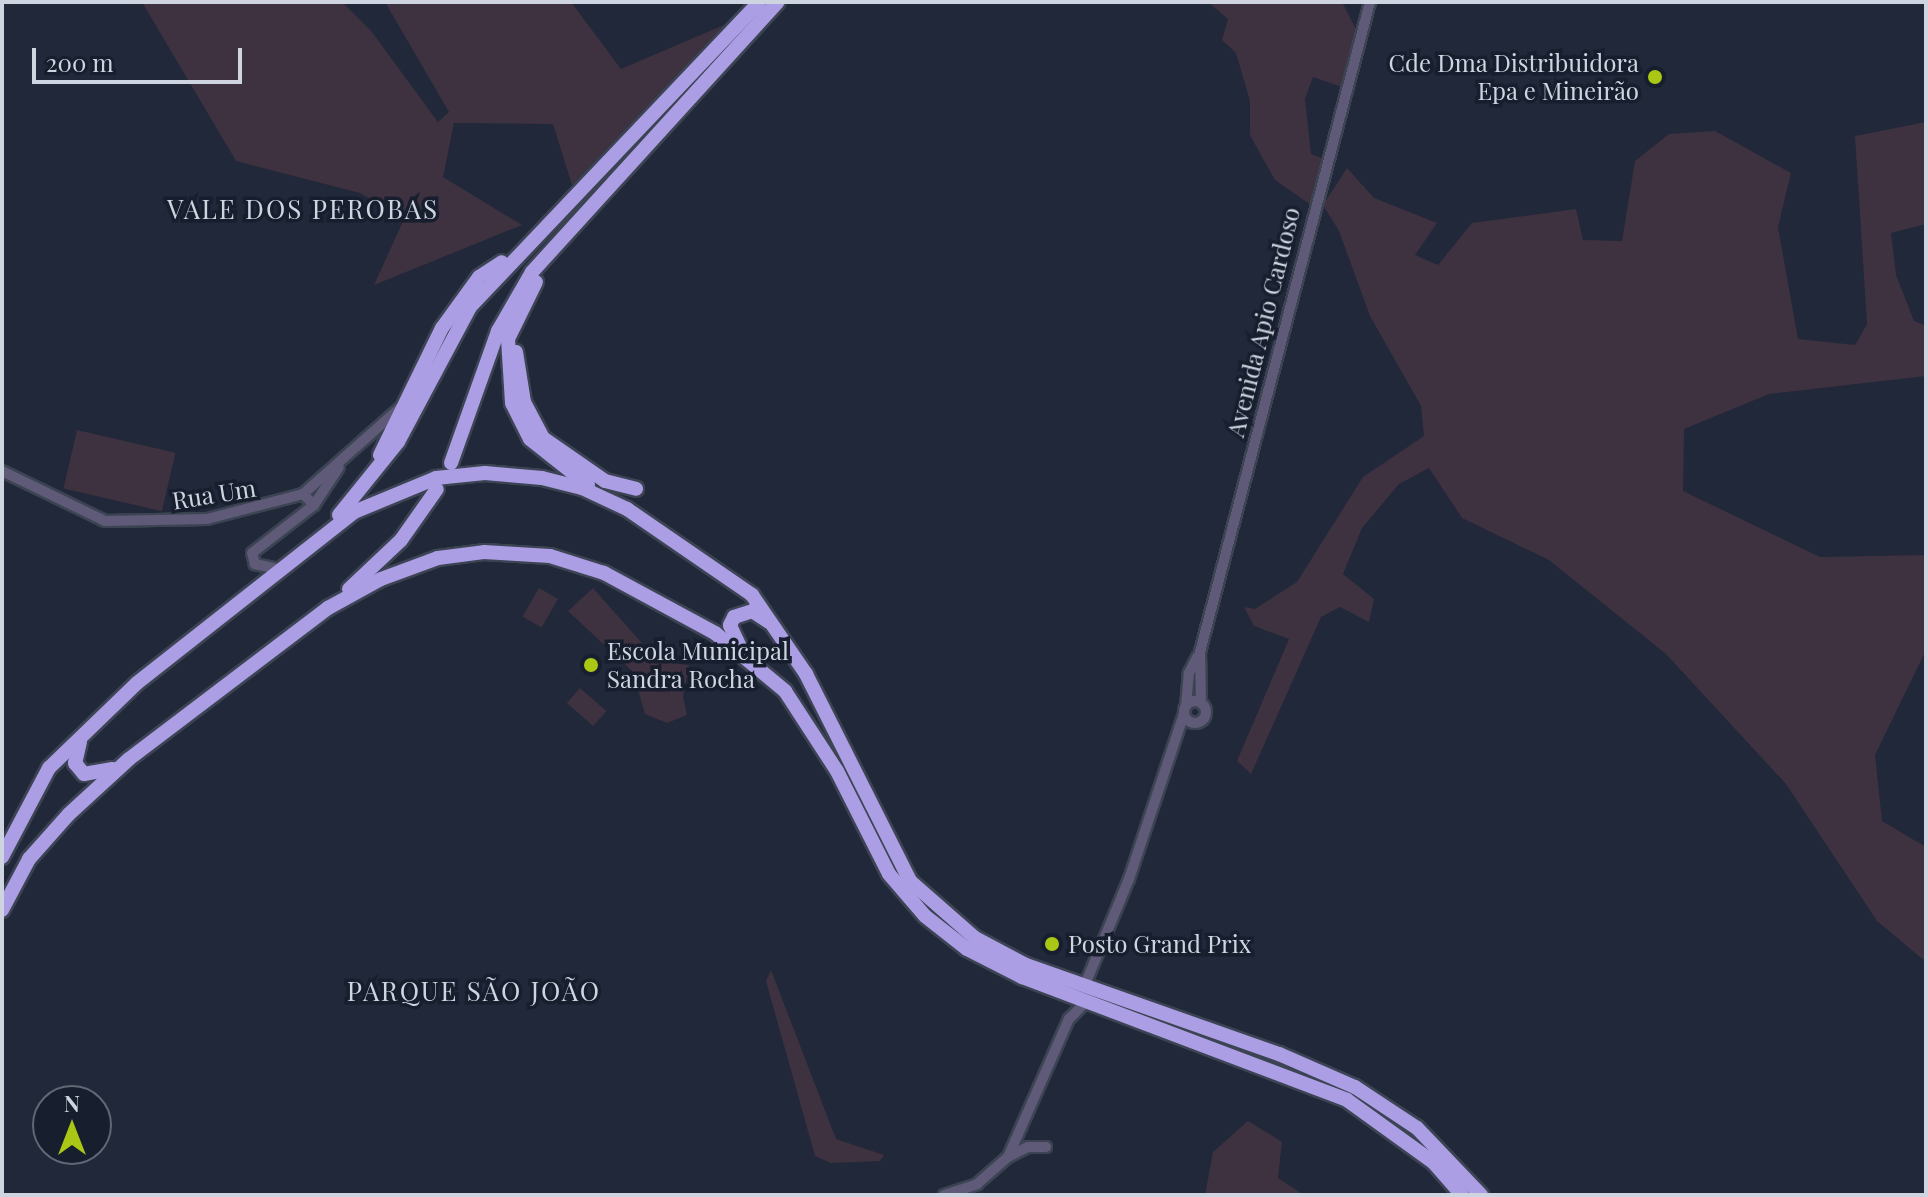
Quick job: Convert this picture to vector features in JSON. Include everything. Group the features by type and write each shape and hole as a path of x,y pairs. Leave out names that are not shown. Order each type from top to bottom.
{"highway":[{"path":"315,540 365,488 398,442 462,319 516,255 581,194 759,2"},
{"path":"451,463 509,308 568,230 778,2"},
{"path":"568,230 528,295 506,351 512,403 544,454 604,497 719,568 752,595 806,674 888,842 930,903 975,938 1086,994 1347,1100 1433,1162 1462,1195"},
{"path":"365,488 442,328 471,287 516,255"},
{"path":"528,295 515,364 532,421 566,458 605,481 636,489"},
{"path":"2,857 49,768 137,683 315,540 383,495 436,478 470,474 542,478 604,497"},
{"path":"86,732 74,752 84,774 104,774 129,759 328,608 401,540 437,489"},
{"path":"328,608 381,579 438,558 484,552 550,556 604,573 715,633 751,659"},
{"path":"778,631 752,611 734,617 735,640 785,691 807,721 889,874 925,916 967,949 1069,994 1086,994 1279,1054 1355,1087 1417,1128 1481,1195"},
{"path":"2,910 46,838 129,759"}],"street":[{"name":"Avenida Apio Cardoso","path":"1086,994 1174,749 1185,710 1189,673 1200,652 1370,2"},
{"name":"Rua Um","path":"2,469 88,516 132,524 247,512 303,494 404,405"},
{"path":"370,435 386,442"},
{"path":"278,569 255,564 254,548 314,505 333,483 340,462"},
{"path":"303,494 314,505"},
{"name":"Avenida Apio Cardoso","path":"1174,749 1206,714 1201,703 1200,652"},
{"path":"1197,723 1185,710 1201,703"},
{"path":"1069,994 1069,1019"},
{"path":"1008,1157 1069,1019 1086,994"},
{"path":"944,1195 977,1184 1008,1157 1028,1147 1046,1147"}],"shaded area":[{"path":"142,2 342,2 372,32 438,122 449,112 385,2 571,2 621,69 724,25 572,185 553,124 454,123 443,177 522,225 374,285 404,219 360,193 236,161"},
{"path":"1208,2 1342,2 1357,31 1342,87 1313,77 1305,99 1311,154 1322,158 1311,205 1275,180 1250,135 1250,101 1236,53 1222,40 1228,19"},
{"path":"1926,122 1926,224 1891,233 1896,275 1914,321 1926,326 1926,376 1769,394 1684,429 1683,491 1820,557 1926,555 1926,650 1875,755 1882,821 1926,847 1926,962 1877,921 1786,784 1666,654 1549,560 1462,518 1429,468 1399,484 1362,528 1343,574 1374,599 1369,622 1340,607 1321,617 1251,774 1237,761 1289,639 1254,626 1244,607 1255,609 1297,582 1363,477 1424,436 1421,406 1370,316 1339,231 1323,205 1347,168 1374,198 1437,223 1415,255 1438,265 1472,223 1576,209 1583,240 1622,241 1635,161 1669,134 1715,131 1791,173 1778,227 1798,339 1855,345 1867,324 1855,136"},
{"path":"77,430 175,453 162,511 64,488"},
{"path":"539,588 558,599 542,628 522,617"},
{"path":"593,588 647,649 669,663 689,665 683,696 687,715 667,723 645,714 633,672 568,611"},
{"path":"580,688 606,711 593,726 567,703"},
{"path":"771,970 836,1139 884,1155 880,1161 831,1163 815,1156 766,981"},
{"path":"1248,1121 1282,1142 1278,1178 1304,1195 1205,1195 1213,1152"}],"place":[{"name":"Cde Dma Distribuidora Epa e Mineirão","path":"1655,77"},
{"name":"Escola Municipal Sandra Rocha","path":"591,665"},
{"name":"Posto Grand Prix","path":"1052,944"}],"district":[{"name":"VALE DOS PEROBAS","path":"303,209"},
{"name":"PARQUE SÃO JOÃO","path":"474,991"}]}
